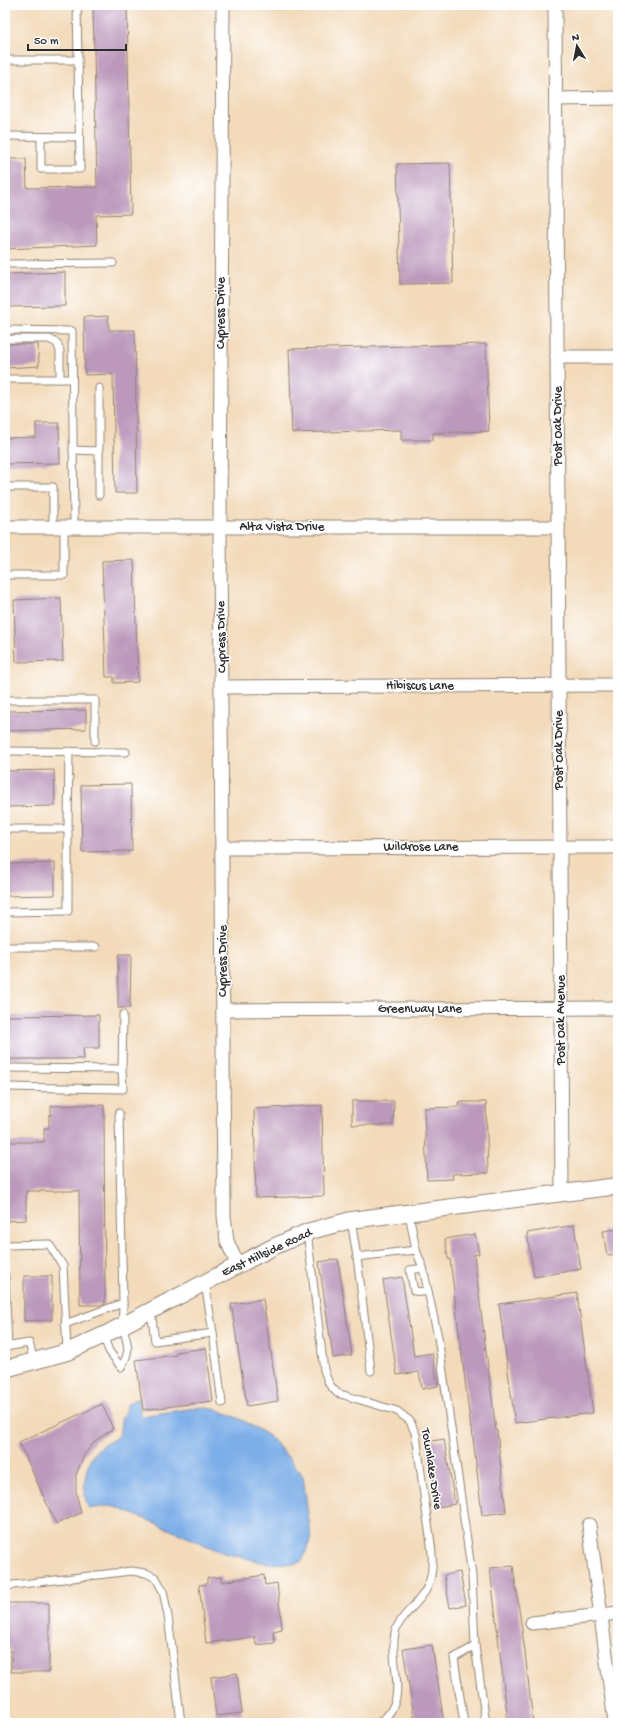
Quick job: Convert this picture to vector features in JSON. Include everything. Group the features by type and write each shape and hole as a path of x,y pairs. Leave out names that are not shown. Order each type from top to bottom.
{"street":[{"name":"Cypress Drive","path":"223,5 220,527 224,1216 228,1241 238,1266"},
{"name":"Post Oak Drive","path":"556,5 560,847"},
{"path":"556,99 618,98"},
{"path":"557,357 618,357"},
{"name":"Alta Vista Drive","path":"5,527 558,527"},
{"name":"Hibiscus Lane","path":"222,687 618,685"},
{"name":"Wildrose Lane","path":"223,848 618,846"},
{"name":"Post Oak Avenue","path":"560,847 562,1193"},
{"name":"Greenway Lane","path":"223,1010 618,1008"},
{"name":"East Hillside Road","path":"5,1369 67,1352 123,1325 273,1247 307,1232 351,1220 618,1186"},
{"path":"590,1524 615,1723"},
{"path":"532,1623 618,1613"}],"lane":[{"path":"41,137 41,169 80,169 77,5"},
{"path":"5,60 78,60"},
{"path":"5,136 79,137"},
{"path":"5,264 113,263"},
{"path":"5,330 72,331 73,450 63,527 64,575 5,575"},
{"path":"5,339 49,339 57,343 60,351 60,379"},
{"path":"5,379 72,379"},
{"path":"99,388 99,495"},
{"path":"73,450 99,451"},
{"path":"5,487 53,487 63,527"},
{"path":"5,700 95,700 95,741"},
{"path":"5,750 126,752"},
{"path":"5,912 68,911 69,751"},
{"path":"5,829 68,829"},
{"path":"5,947 96,947"},
{"path":"5,1087 124,1089 122,1069 123,1015"},
{"path":"5,1068 122,1069"},
{"path":"103,1335 109,1351 121,1367 127,1356 127,1342 123,1325 119,1113"},
{"path":"409,1213 416,1250 423,1268 439,1344 472,1575 475,1646 486,1723"},
{"path":"351,1220 358,1257 371,1370"},
{"name":"Townlake Drive","path":"307,1232 324,1370 329,1384 337,1392 397,1410 410,1421 416,1436 432,1556 432,1577 426,1593 395,1630 393,1648 398,1682 396,1697 393,1708 379,1723"},
{"path":"5,1245 49,1244 63,1266 67,1352"},
{"path":"358,1257 416,1250"},
{"path":"423,1268 410,1270 414,1291 428,1292"},
{"path":"5,1277 7,1347 30,1343 34,1361"},
{"path":"205,1283 222,1403"},
{"path":"65,1324 123,1303"},
{"path":"151,1310 156,1341 213,1333"},
{"path":"5,1586 132,1571 146,1573 156,1578 163,1592 168,1616 181,1723"},
{"path":"464,1723 454,1658 475,1646"}],"water":[{"path":"138,1398 141,1416 202,1407 218,1410 240,1419 268,1435 303,1476 311,1537 303,1560 295,1564 266,1563 224,1553 115,1507 108,1506 89,1509 85,1494 85,1477 90,1460 99,1448 118,1436 127,1404"}],"building":[{"path":"93,5 127,5 131,214 96,215 97,245 5,249 5,159 26,159 27,188 97,187"},
{"path":"450,163 453,283 400,284 397,164"},
{"path":"65,272 65,306 6,307 6,274"},
{"path":"108,316 109,330 135,330 137,493 115,493 113,374 85,375 84,317"},
{"path":"5,344 38,344 39,366 5,368"},
{"path":"486,344 489,431 433,433 433,440 401,440 401,430 292,433 289,349"},
{"path":"36,423 59,423 60,463 5,464 5,438 36,437"},
{"path":"134,560 138,682 114,683 114,677 106,677 102,561"},
{"path":"61,598 63,661 16,662 14,600"},
{"path":"86,710 86,729 5,731 5,711"},
{"path":"54,770 55,806 5,807 5,771"},
{"path":"131,784 132,851 82,852 81,785"},
{"path":"55,863 55,895 5,896 5,864"},
{"path":"118,955 131,955 130,1008 118,1008"},
{"path":"99,1015 99,1048 83,1048 84,1059 7,1059 7,1044 5,1044 7,1016"},
{"path":"352,1101 394,1101 393,1125 352,1125"},
{"path":"458,1102 486,1102 488,1173 452,1174 453,1179 427,1180 424,1108 459,1107"},
{"path":"104,1105 104,1305 80,1305 79,1191 26,1191 26,1220 5,1221 5,1142 44,1142 44,1128 49,1128 51,1106"},
{"path":"322,1105 324,1196 256,1198 254,1109"},
{"path":"574,1225 581,1269 534,1277 527,1233"},
{"path":"618,1229 618,1254 607,1255 603,1231"},
{"path":"475,1234 479,1254 474,1255 506,1512 482,1515 450,1259 448,1259 445,1239"},
{"path":"338,1259 352,1355 333,1358 319,1262"},
{"path":"24,1276 52,1276 52,1320 24,1321"},
{"path":"402,1277 414,1356 432,1353 438,1386 422,1389 419,1372 397,1375 383,1280"},
{"path":"577,1293 593,1413 515,1423 499,1304"},
{"path":"263,1299 278,1401 247,1406 231,1304"},
{"path":"206,1348 213,1401 143,1410 136,1360 176,1355 176,1352"},
{"path":"102,1404 113,1429 95,1441 84,1455 76,1475 76,1492 81,1513 56,1524 19,1442"},
{"path":"444,1439 455,1504 438,1507 427,1442"},
{"path":"513,1566 533,1723 508,1723 490,1568"},
{"path":"460,1572 466,1605 450,1608 444,1575"},
{"path":"264,1575 265,1585 277,1583 282,1629 273,1631 275,1643 256,1645 255,1637 206,1643 199,1585 207,1584 207,1578 221,1577 221,1582"},
{"path":"5,1603 49,1603 49,1672 11,1672 11,1649 5,1643"},
{"path":"432,1645 444,1723 415,1723 403,1649"},
{"path":"237,1673 242,1713 216,1716 211,1677"}]}
